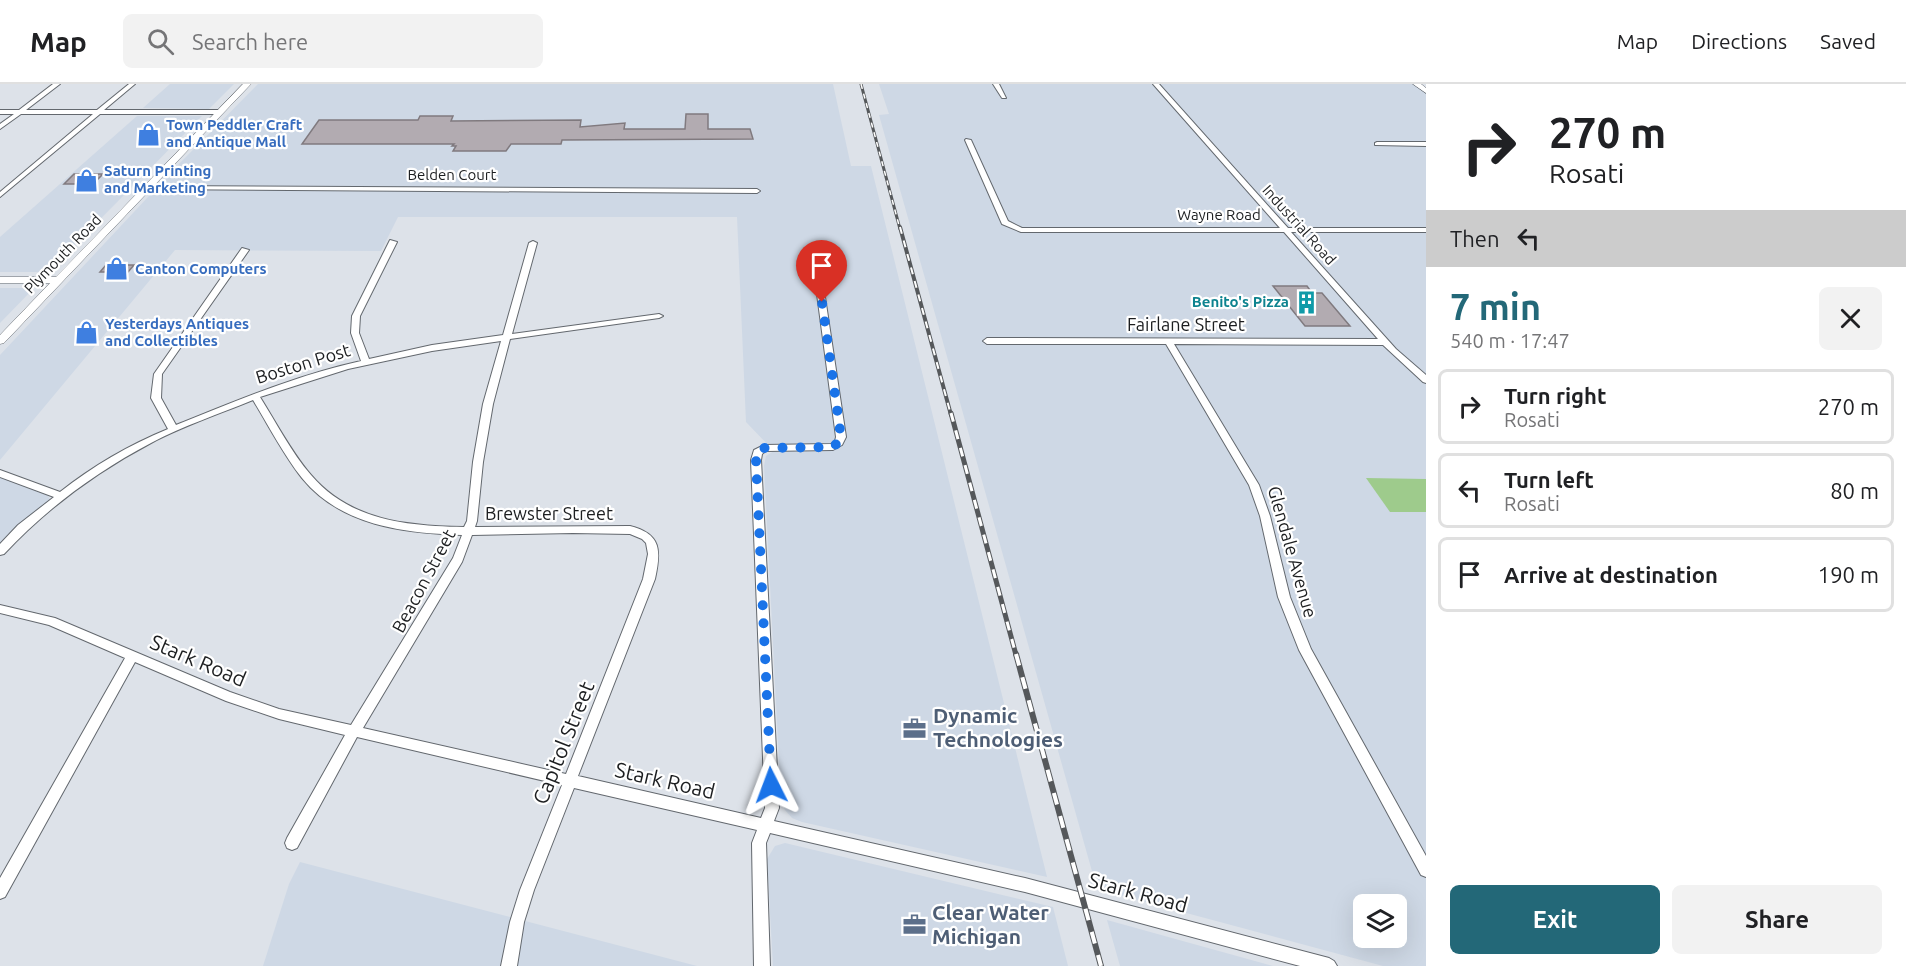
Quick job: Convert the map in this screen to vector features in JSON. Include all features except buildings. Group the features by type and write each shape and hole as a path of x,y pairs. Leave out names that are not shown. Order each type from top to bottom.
{"main road":[{"name":"Plymouth Road","path":"0,341 247,84"},
{"path":"1417,84 1426,90"},
{"path":"0,280 59,280"}],"street":[{"path":"0,127 57,84"},
{"path":"0,195 132,84"},
{"path":"996,84 1004,97"},
{"name":"Industrial Road","path":"1155,84 1385,342 1426,380"},
{"path":"0,112 219,112"},
{"name":"Wayne Road","path":"968,140 1005,222 1012,227 1028,230 1426,230"},
{"path":"1377,144 1426,144"},
{"name":"Belden Court","path":"147,188 756,191"},
{"path":"366,362 355,333 356,316 393,242"},
{"name":"Beacon Street","path":"292,843 354,731 428,613 458,559 470,530 485,418 533,243"},
{"path":"173,429 156,398 158,374 245,250"},
{"path":"762,966 759,843 772,808 756,460 757,452 764,448 832,447 841,437 819,279"},
{"name":"Boston Post","path":"0,551 89,474 173,429 255,396 366,362 444,345 659,316"},
{"name":"Fairlane Street","path":"987,341 1385,342"},
{"name":"Glendale Avenue","path":"1169,342 1254,485 1265,516 1284,597 1305,650 1426,870"},
{"name":"Brewster Street","path":"255,396 306,477 338,504 361,516 391,525 420,529 630,530 648,537"},
{"path":"0,473 61,496"},
{"name":"Capitol Street","path":"509,966 517,922 527,890 649,579 654,550 648,537"},
{"name":"Stark Road","path":"0,609 51,621 245,703 354,731 1025,885 1329,966"},
{"path":"0,892 132,656"}],"shaded area":[{"path":"170,84 234,84 209,109 143,108"},
{"path":"258,84 833,84 851,166 871,166 1047,877 802,822 792,818 781,802 764,466 766,456 774,451 746,422 737,217 398,217 381,251 175,250 0,460 0,355 178,165"},
{"path":"879,84 1414,84 1426,92 1426,966 1383,966 1097,889 879,115 889,114"},
{"path":"137,116 202,116 48,272 0,272 0,237"},
{"path":"0,288 34,288 0,323"},
{"path":"0,477 47,495 50,499 0,547"},
{"path":"785,843 1053,907 1068,966 773,966 767,859 775,846"},
{"path":"300,862 697,966 263,966 289,884"},
{"path":"1107,920 1273,966 1120,966"}],"green space":[{"path":"1366,478 1426,479 1426,512 1390,512"}],"railway":[{"path":"861,84 900,229"},
{"path":"900,227 951,415"},
{"path":"951,413 1016,655"},
{"path":"1016,654 1101,966"}],"place":[{"name":"Town Peddler Craft and Antique Mall","path":"148,134"},
{"name":"Saturn Printing and Marketing","path":"86,180"},
{"name":"Canton Computers","path":"117,269"},
{"name":"Benito's Pizza","path":"1307,302"},
{"name":"Yesterdays Antiques and Collectibles","path":"87,333"},
{"name":"Dynamic Technologies","path":"915,728"},
{"name":"Clear Water Michigan","path":"914,925"}],"route":[{"path":"771,785 756,460 757,452 764,448 832,447 841,437 822,302"}]}
